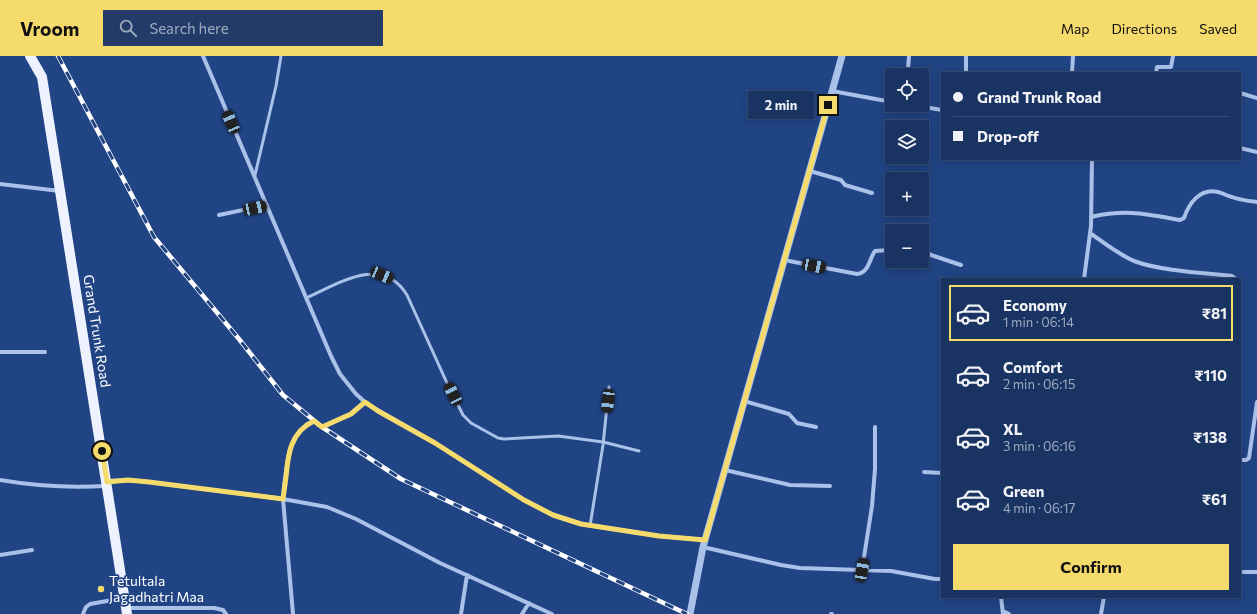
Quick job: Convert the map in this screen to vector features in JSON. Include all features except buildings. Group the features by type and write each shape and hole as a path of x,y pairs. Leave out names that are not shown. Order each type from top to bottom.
{"main road":[{"name":"Grand Trunk Road","path":"30,56 42,77 126,606"}],"street":[{"path":"202,56 340,374 356,394 365,402 524,500 560,518 590,526 704,543 781,565 800,568 891,571 941,579"},
{"path":"690,614 704,543 842,56"},
{"path":"908,68 909,56"},
{"path":"966,56 966,72"},
{"path":"1072,72 1073,56"},
{"path":"1156,72 1157,67 1171,67 1173,56"},
{"path":"832,91 885,101"},
{"path":"1241,93 1257,98"},
{"path":"929,108 941,110"},
{"path":"1241,148 1257,152"},
{"path":"1084,278 1090,233 1092,160"},
{"path":"810,171 841,180 845,185 872,193"},
{"path":"0,184 60,191"},
{"path":"1091,217 1117,212 1130,212 1180,220 1184,218 1190,204 1198,195 1209,191 1216,191 1232,197 1257,202"},
{"path":"219,215 267,205"},
{"path":"1090,233 1123,256 1136,261 1165,268 1232,276 1235,278"},
{"path":"784,260 861,274 866,270 874,252 877,250 885,250"},
{"path":"929,254 961,265"},
{"path":"0,352 45,352"},
{"path":"744,401 789,414 797,423 816,427"},
{"path":"293,614 283,499 288,457 296,436 307,424 314,421 322,427 351,414 365,402"},
{"path":"1241,460 1248,460 1257,402"},
{"path":"862,570 872,506 875,470 875,427"},
{"path":"1252,439 1257,440"},
{"path":"725,470 790,485 830,486"},
{"path":"924,472 941,473"},
{"path":"0,480 27,485 74,487 107,484 128,480 283,499 327,507 340,512 433,560 552,614"},
{"path":"0,555 32,550"},
{"path":"1241,572 1257,572"},
{"path":"461,614 467,575"},
{"path":"1000,598 1003,612 1009,614"},
{"path":"1101,614 1104,598"},
{"path":"522,614 529,603"},
{"path":"83,614 86,607 90,604 214,608 223,610 226,614"}],"lane":[{"path":"254,177 276,86 281,56"},
{"path":"306,298 358,275 382,275 395,280 402,286 407,295 447,384 463,415 471,423 492,435 504,439 558,436 603,442 639,452"},
{"path":"590,526 603,442 609,387"}],"railway":[{"path":"58,56 154,237 239,339 283,395 322,427 401,479 687,614"}],"place":[{"name":"Tetultala Jagadhatri Maa","path":"101,589"}],"route":[{"path":"102,451 107,482 128,480 149,482 265,498 283,499 288,457 296,436 307,424 314,421 322,427 351,414 365,402 435,443 524,500 553,515 581,524 659,536 705,540 828,105"}]}
